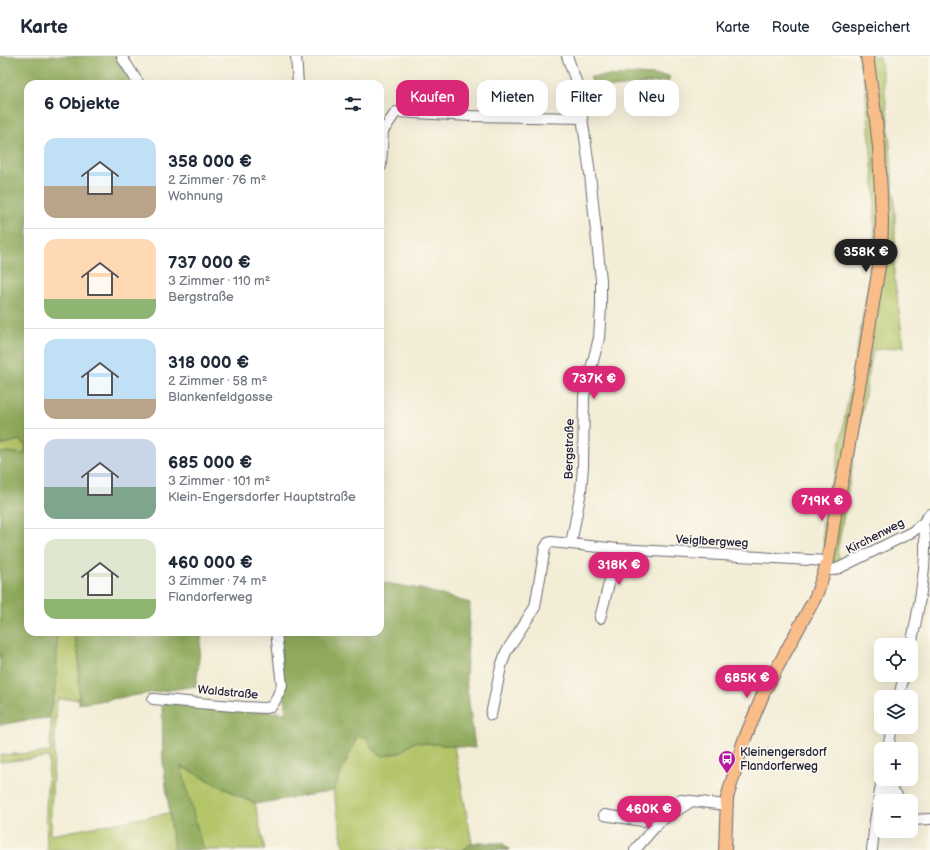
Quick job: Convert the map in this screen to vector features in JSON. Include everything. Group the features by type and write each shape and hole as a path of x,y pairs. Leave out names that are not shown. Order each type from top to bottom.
{"main road":[{"path":"725,850 726,805 736,766 759,702 810,608 827,565 836,508 865,354 881,254 882,220 879,147 867,56"}],"street":[{"path":"122,56 137,80"},
{"path":"296,56 298,80"},
{"name":"Bergstraße","path":"567,56 577,84 590,174 601,280 599,338 584,396 583,466 581,491 570,544"},
{"path":"384,130 396,112 471,116 582,118"},
{"name":"Kirchenweg","path":"827,565 833,570 839,568 907,534 924,523 930,514"},
{"path":"913,638 924,588 929,551 927,532 924,523"},
{"path":"491,715 501,667 506,652 534,607 545,548 548,543 551,542 570,544"},
{"name":"Veiglbergweg","path":"570,544 827,565"},
{"path":"600,618 618,549"},
{"name":"Waldstraße","path":"153,699 244,707 271,707 282,686 276,636"},
{"path":"872,850 881,786"},
{"path":"884,786 896,794"},
{"path":"604,815 643,821 681,800 726,805"},
{"path":"635,850 659,822 692,801"},
{"path":"918,820 930,819"}],"green space":[{"path":"0,56 118,56 138,80 24,80 24,444 19,440 0,445"},
{"path":"859,56 880,56 887,109 895,210 894,274 904,347 873,350 837,553 842,562 820,563 820,557 824,554 823,524 827,507 825,495 831,485 835,473 874,253 875,198 865,85"},
{"path":"638,74 669,76 669,80 624,80 624,86 616,87 616,80 591,80 590,77"},
{"path":"19,440 24,444 24,454 7,452 0,454 0,445"},
{"path":"7,452 24,454 24,636 57,636 57,665 54,696 48,718 0,725 0,454"},
{"path":"384,583 420,589 470,603 466,679 475,748 414,742 400,753 382,756 372,749 367,737 357,736 333,791 255,804 181,766 203,850 174,850 163,762 162,703 286,713 279,636 384,636"},
{"path":"57,636 75,636 79,659 79,699 58,699 57,702 51,835 169,813 174,850 47,850 46,809 49,757 0,762 0,755 50,752 51,719 48,718 54,696 57,665"},
{"path":"75,636 202,636 196,686 79,704 79,659"},
{"path":"357,736 367,737 373,749 400,753 414,742 454,746 472,843 462,850 344,850 333,791"},
{"path":"180,766 255,804 265,850 203,850"},
{"path":"472,843 502,843 510,850 462,850"}],"place":[{"name":"Kleinengersdorf Flandorferweg","path":"727,774"}]}
